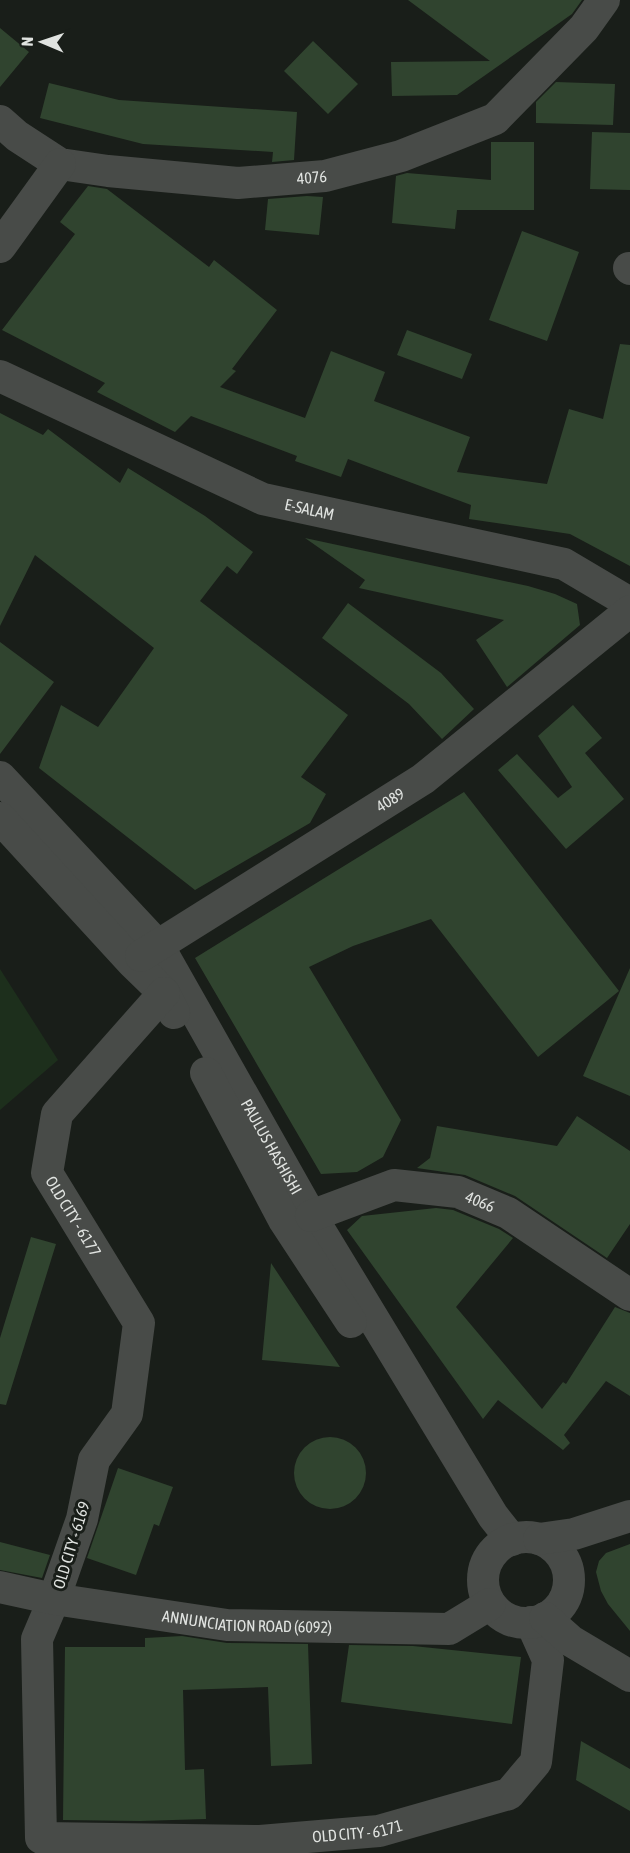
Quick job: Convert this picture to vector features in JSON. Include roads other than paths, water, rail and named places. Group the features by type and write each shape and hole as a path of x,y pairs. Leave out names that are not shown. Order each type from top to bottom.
{"street":[{"name":"4076","path":"60,164 108,171 238,183 325,176 401,156 495,119 584,27 604,0"},
{"path":"0,121 17,136 60,164 0,247"},
{"name":"E-SALAM","path":"0,376 263,499 564,564 630,603"},
{"name":"4089","path":"132,962 423,779 630,611"},
{"name":"PAULUS HASHISHI","path":"0,777 159,947 310,1216 493,1516 515,1543"},
{"name":"PAULUS HASHISHI","path":"0,818 132,962 164,993 284,1220 484,1522 515,1543"},
{"name":"OLD CITY - 6177","path":"139,1323 47,1173 57,1113 164,993"},
{"name":"4066","path":"310,1216 394,1185 458,1192 508,1213 630,1295"},
{"name":"OLD CITY - 6169","path":"54,1599 82,1519 94,1460 127,1414 139,1323"},
{"path":"515,1543 556,1550 567,1567 569,1579 547,1614 524,1623 508,1619 490,1604 485,1591 484,1577 487,1563 515,1543 574,1534 630,1516"},
{"path":"567,1567 580,1543 630,1534"},
{"name":"ANNUNCIATION ROAD (6092)","path":"0,1587 54,1599 228,1625 449,1629 490,1604"},
{"name":"OLD CITY - 6171","path":"54,1599 37,1639 41,1838 260,1841 379,1832 509,1794 536,1762 548,1660 547,1614"},
{"path":"547,1614 630,1656"},
{"path":"547,1614 571,1641 630,1676"}]}
